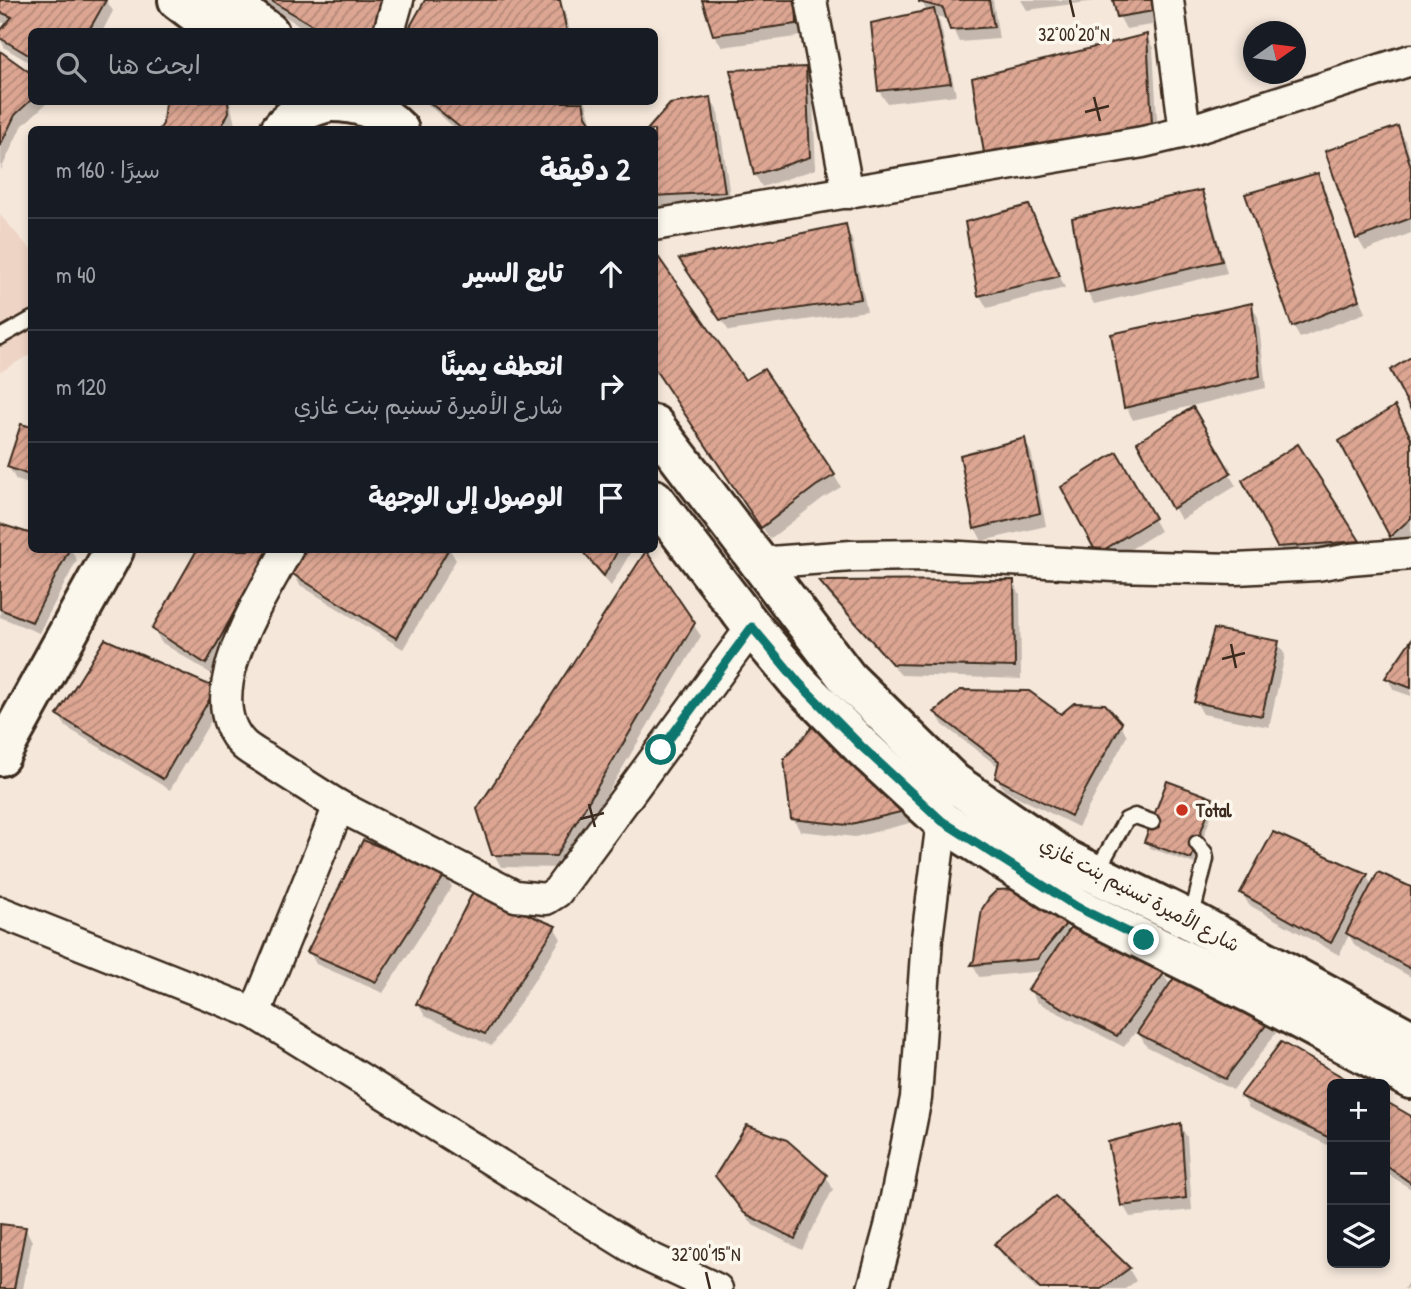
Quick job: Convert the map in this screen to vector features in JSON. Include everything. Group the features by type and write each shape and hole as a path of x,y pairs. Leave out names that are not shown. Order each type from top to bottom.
{"main road":[{"path":"178,0 215,28"},
{"path":"225,0 263,28"},
{"path":"280,118 306,108 328,105"},
{"path":"357,105 387,117 395,126"},
{"name":"شارع الأميرة تسنيم بنت غازي","path":"658,430 848,679 954,783 1065,859 1086,891 1190,920 1411,1040"},
{"name":"شارع الأميرة تسنيم بنت غازي","path":"658,504 752,627 799,683 942,821 1086,891 1254,995 1411,1079"},
{"path":"0,757 112,553"}],"street":[{"path":"390,28 398,0"},
{"path":"811,0 848,193"},
{"path":"1168,0 1185,132"},
{"path":"658,224 1095,152 1185,132 1411,60"},
{"path":"285,553 233,659 226,693 226,712 244,745 339,806 515,896 546,899 557,892 752,627"},
{"path":"757,562 926,555 1114,566 1236,569 1317,565 1350,559 1411,554"},
{"path":"255,1013 339,806"},
{"path":"873,1289 890,1227 916,1098 927,938 942,821"},
{"path":"0,912 255,1013 646,1256 717,1289"}],"lane":[{"path":"0,337 28,320"},
{"path":"1086,891 1126,820 1135,816 1152,822"},
{"path":"1190,920 1206,859 1202,847 1197,843"}],"shaded area":[{"path":"0,215 28,246 28,356 0,372"}],"building":[{"path":"0,0 106,0 90,28 28,28 28,55 0,38 0,31 12,17 0,12"},
{"path":"270,0 389,0 381,28 317,28"},
{"path":"425,0 560,0 566,28 409,28"},
{"path":"702,0 796,0 797,24 713,35"},
{"path":"919,0 989,0 994,27 950,30 943,8"},
{"path":"1113,0 1157,0 1160,10 1117,17"},
{"path":"934,9 951,83 878,91 871,23"},
{"path":"1147,34 1152,124 984,153 972,78"},
{"path":"0,51 28,71 28,103 15,115 0,146"},
{"path":"806,67 810,157 754,175 730,70"},
{"path":"711,97 725,192 658,196 658,126 651,126 670,104"},
{"path":"165,105 228,105 229,112 222,126 162,126"},
{"path":"433,105 584,105 592,126 458,126"},
{"path":"1398,126 1411,167 1411,218 1356,239 1325,151"},
{"path":"1318,173 1359,300 1292,327 1245,194"},
{"path":"1202,190 1222,261 1085,293 1072,218"},
{"path":"1029,205 1060,276 978,296 965,222"},
{"path":"846,224 861,299 720,320 679,259"},
{"path":"658,257 745,380 764,369 835,475 816,486 761,528 658,374"},
{"path":"1252,303 1260,376 1124,408 1111,334"},
{"path":"1411,357 1411,410 1390,370"},
{"path":"1395,406 1411,438 1411,518 1390,537 1339,441"},
{"path":"1193,407 1231,473 1172,509 1137,442"},
{"path":"21,424 28,426 28,475 7,467"},
{"path":"1025,438 1040,513 974,529 960,455"},
{"path":"1298,444 1360,541 1277,547 1242,480"},
{"path":"1117,452 1155,518 1097,554 1061,487"},
{"path":"0,524 28,533 28,553 67,553 32,622 0,609"},
{"path":"195,553 266,553 206,664 152,629"},
{"path":"304,553 446,553 396,638 291,573"},
{"path":"584,553 616,553 604,576"},
{"path":"645,553 647,553 695,623 556,856 492,855 477,809"},
{"path":"1014,580 1015,667 892,664 819,581"},
{"path":"1214,629 1279,641 1262,716 1194,702"},
{"path":"105,639 216,688 163,779 57,715"},
{"path":"1411,640 1411,688 1385,678"},
{"path":"960,690 1029,691 1061,714 1074,703 1105,704 1122,723 1071,816 995,778 999,761 934,712"},
{"path":"815,724 917,808 847,825 791,819 784,759"},
{"name":"Total","path":"1167,781 1213,798 1191,859 1144,842"},
{"path":"1273,832 1368,874 1331,943 1240,893"},
{"path":"363,840 446,873 376,982 307,952"},
{"path":"1378,872 1411,887 1411,969 1346,933"},
{"path":"1018,889 1066,924 1037,959 971,965 982,909 997,890"},
{"path":"473,892 556,926 485,1034 416,1004"},
{"path":"1072,926 1165,972 1117,1036 1028,990"},
{"path":"1180,969 1273,1016 1225,1079 1137,1033"},
{"path":"1281,1042 1346,1079 1327,1079 1327,1137 1240,1096"},
{"path":"1390,1104 1411,1116 1411,1183 1390,1168"},
{"path":"1181,1123 1186,1198 1121,1206 1108,1142"},
{"path":"747,1125 787,1140 827,1175 795,1239 744,1213 715,1176"},
{"path":"1055,1196 1130,1268 1101,1289 1040,1289 994,1244"},
{"path":"0,1224 26,1227 14,1289 0,1289"}],"place":[{"name":"Total","path":"1182,810"}],"route":[{"path":"661,750 752,627 799,683 861,746 942,821 1077,907 1144,940"}]}
